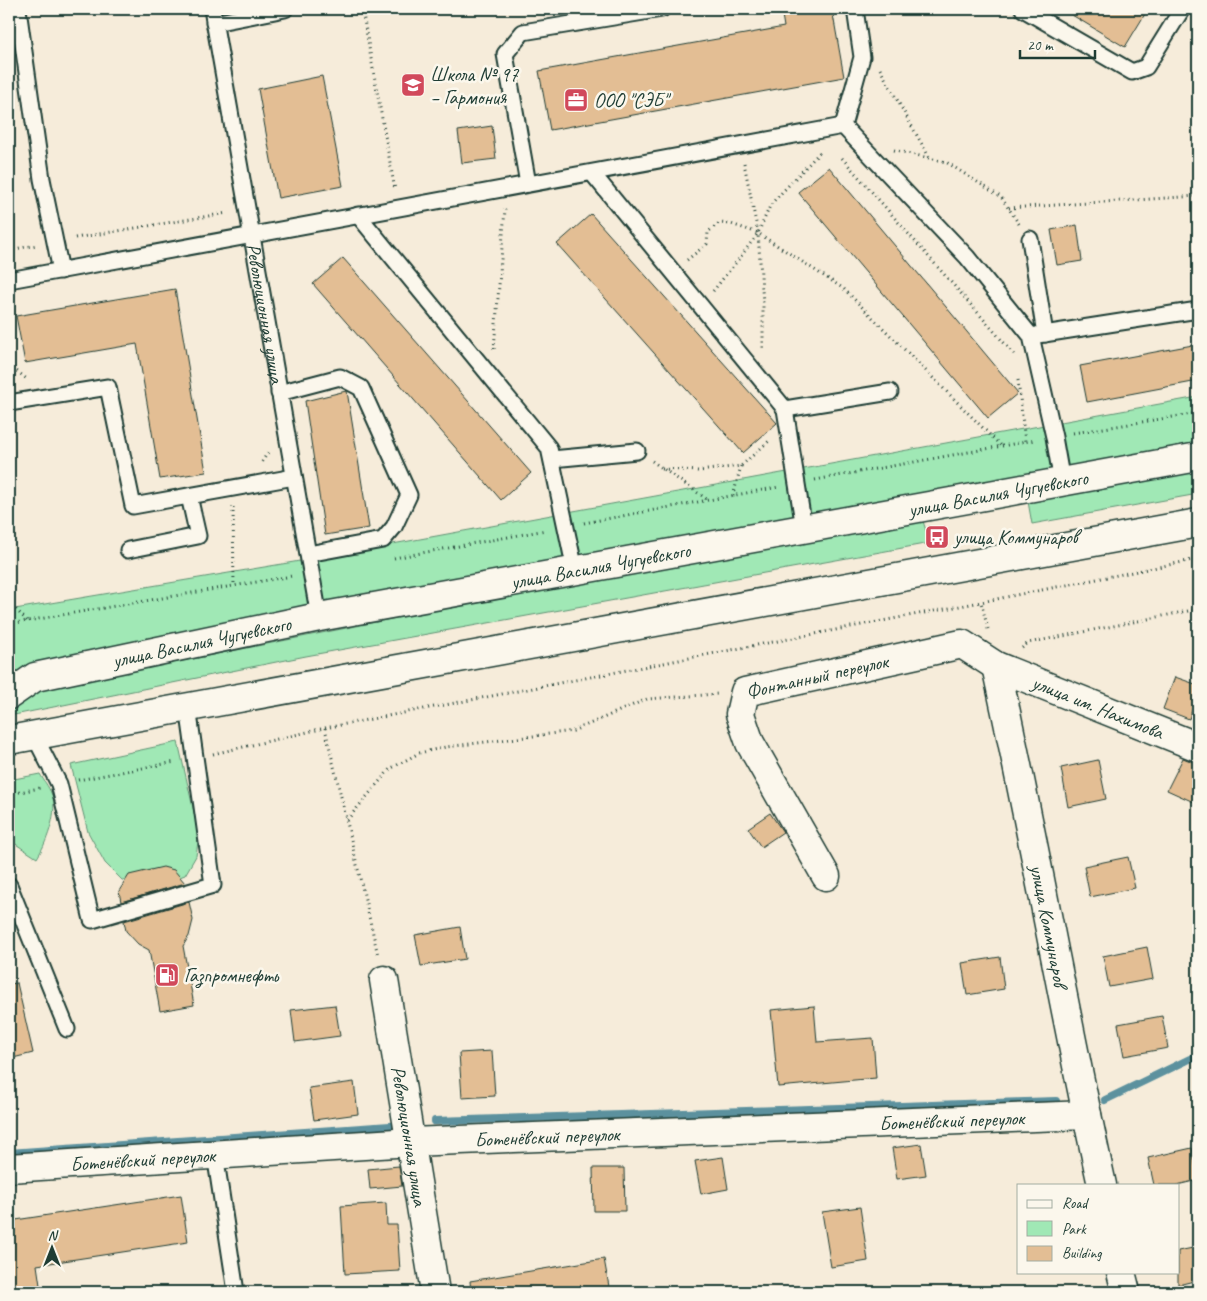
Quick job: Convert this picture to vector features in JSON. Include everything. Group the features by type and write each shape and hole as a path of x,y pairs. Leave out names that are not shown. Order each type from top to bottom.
{"street":[{"name":"улица Василия Чугуевского","path":"9,695 35,677 319,617 1198,457"},
{"path":"21,737 1198,523"},
{"name":"Фонтанный переулок","path":"826,876 750,744 740,714 745,692 962,644 996,666"},
{"name":"улица им. Нахимова","path":"996,666 1198,747"},
{"name":"улица Коммунаров","path":"996,666 1018,766 1102,1184"},
{"name":"Революционная улица","path":"384,980 435,1292"},
{"name":"Ботенёвский переулок","path":"9,1168 411,1142 1087,1115"},
{"path":"1122,1274 1126,1292"}],"lane":[{"path":"18,9 42,178 61,271"},
{"path":"213,16 285,9"},
{"path":"528,184 506,54 523,32 662,9"},
{"path":"843,126 862,56 855,9"},
{"path":"1023,9 1132,72 1146,67 1182,9"},
{"name":"Революционная улица","path":"213,16 319,617"},
{"path":"843,126 1038,335"},
{"path":"9,280 843,126"},
{"path":"592,173 785,409 804,528"},
{"path":"358,216 549,448 575,570"},
{"path":"1030,239 1038,335 1062,482"},
{"path":"1038,335 1198,310"},
{"path":"279,393 340,377 361,388 408,495 394,527 383,540 308,554"},
{"path":"9,403 108,387 132,506 294,477"},
{"path":"785,409 890,392"},
{"path":"552,459 637,451"},
{"path":"128,550 198,536 189,496"},
{"path":"21,737 60,784 92,920 213,885 188,706"},
{"path":"9,885 67,1029"},
{"path":"215,1154 236,1292"}],"path":[{"path":"362,9 399,208"},
{"path":"862,56 880,69 929,158"},
{"path":"701,306 758,233 771,204 843,126"},
{"path":"857,141 946,162 1002,197 1030,239"},
{"path":"740,145 758,233 764,303 763,382"},
{"path":"841,157 1015,355"},
{"path":"492,378 507,188"},
{"path":"1009,208 1198,196"},
{"path":"9,250 227,213"},
{"path":"673,272 707,244 708,232 719,223 731,224 758,233 844,288 1001,446"},
{"path":"1017,373 1025,442"},
{"path":"390,559 1001,446 1198,413"},
{"path":"733,496 741,466 787,425"},
{"path":"637,451 708,500"},
{"path":"662,469 699,471 741,466"},
{"path":"232,488 234,586"},
{"path":"9,794 195,758 326,728 1198,559"},
{"path":"9,624 311,573"},
{"path":"9,602 27,621"},
{"path":"982,602 996,666 1028,643 1198,609"},
{"path":"347,820 390,769 420,753 446,747 573,731 647,700 745,692"},
{"path":"326,728 384,980"}],"green space":[{"path":"1198,397 1198,444 303,609 35,662 9,677 9,610 294,562"},
{"path":"1198,465 1198,494 1032,524 1027,496"},
{"path":"922,518 930,543 306,656 9,716 9,708 38,690 411,615"},
{"path":"178,742 199,834 196,856 185,875 164,883 142,883 122,880 105,863 88,832 71,765"},
{"path":"40,774 51,792 54,805 50,829 37,858 9,841 9,780"}],"building":[{"path":"781,9 832,9 844,77 550,130 539,71 784,27"},
{"path":"1062,9 1148,9 1125,47"},
{"path":"322,76 343,186 278,198 258,89"},
{"path":"492,126 496,159 462,163 458,131"},
{"path":"829,167 1018,393 988,418 798,192"},
{"path":"591,214 777,423 743,453 557,244"},
{"path":"1077,225 1082,261 1057,265 1051,230"},
{"path":"343,258 531,473 501,500 313,284"},
{"path":"175,289 206,472 160,479 137,344 25,363 16,316"},
{"path":"1198,344 1198,381 1087,402 1080,366"},
{"path":"347,391 369,528 325,535 305,401"},
{"path":"1175,677 1198,685 1198,693 1189,719 1163,709"},
{"path":"1183,758 1198,764 1198,804 1167,790"},
{"path":"1098,760 1106,799 1068,807 1061,768"},
{"path":"770,813 783,832 761,847 748,828"},
{"path":"1128,857 1135,888 1090,897 1084,866"},
{"path":"163,867 174,870 185,883 121,902 119,891 129,875"},
{"path":"189,902 193,920 189,936 183,946 194,1005 160,1011 149,950 138,944 126,931 124,921"},
{"path":"460,927 465,959 421,966 415,935"},
{"path":"1147,947 1153,979 1109,987 1103,956"},
{"path":"1000,957 1004,989 967,995 962,963"},
{"path":"17,983 33,1053 9,1059 9,984"},
{"path":"335,1005 340,1036 295,1042 291,1010"},
{"path":"814,1006 817,1042 873,1038 876,1078 778,1087 771,1010"},
{"path":"1162,1016 1168,1048 1124,1056 1118,1024"},
{"path":"492,1051 495,1096 462,1098 459,1053"},
{"path":"354,1082 358,1114 314,1120 309,1088"},
{"path":"921,1144 926,1175 897,1179 892,1148"},
{"path":"1192,1148 1198,1180 1180,1184 1154,1184 1148,1158"},
{"path":"723,1157 728,1189 701,1194 695,1161"},
{"path":"399,1166 402,1186 370,1189 368,1169"},
{"path":"593,1168 624,1168 625,1211 594,1211"},
{"path":"181,1195 188,1242 37,1265 41,1292 9,1292 9,1221"},
{"path":"386,1203 387,1225 397,1225 400,1271 345,1274 341,1206"},
{"path":"860,1207 868,1261 831,1267 822,1212"},
{"path":"1198,1247 1198,1280 1178,1285 1180,1251"},
{"path":"604,1259 610,1292 471,1292 470,1281"}],"waterway":[{"path":"1105,1100 1198,1055"},
{"path":"435,1121 1056,1101"},
{"path":"9,1153 404,1125"}],"place":[{"name":"Школа № 97 – Гармония","path":"413,85"},
{"name":"ООО \"СЭБ\"","path":"576,100"},
{"name":"улица Коммунаров","path":"937,537"},
{"name":"Газпромнефть","path":"167,975"}]}
